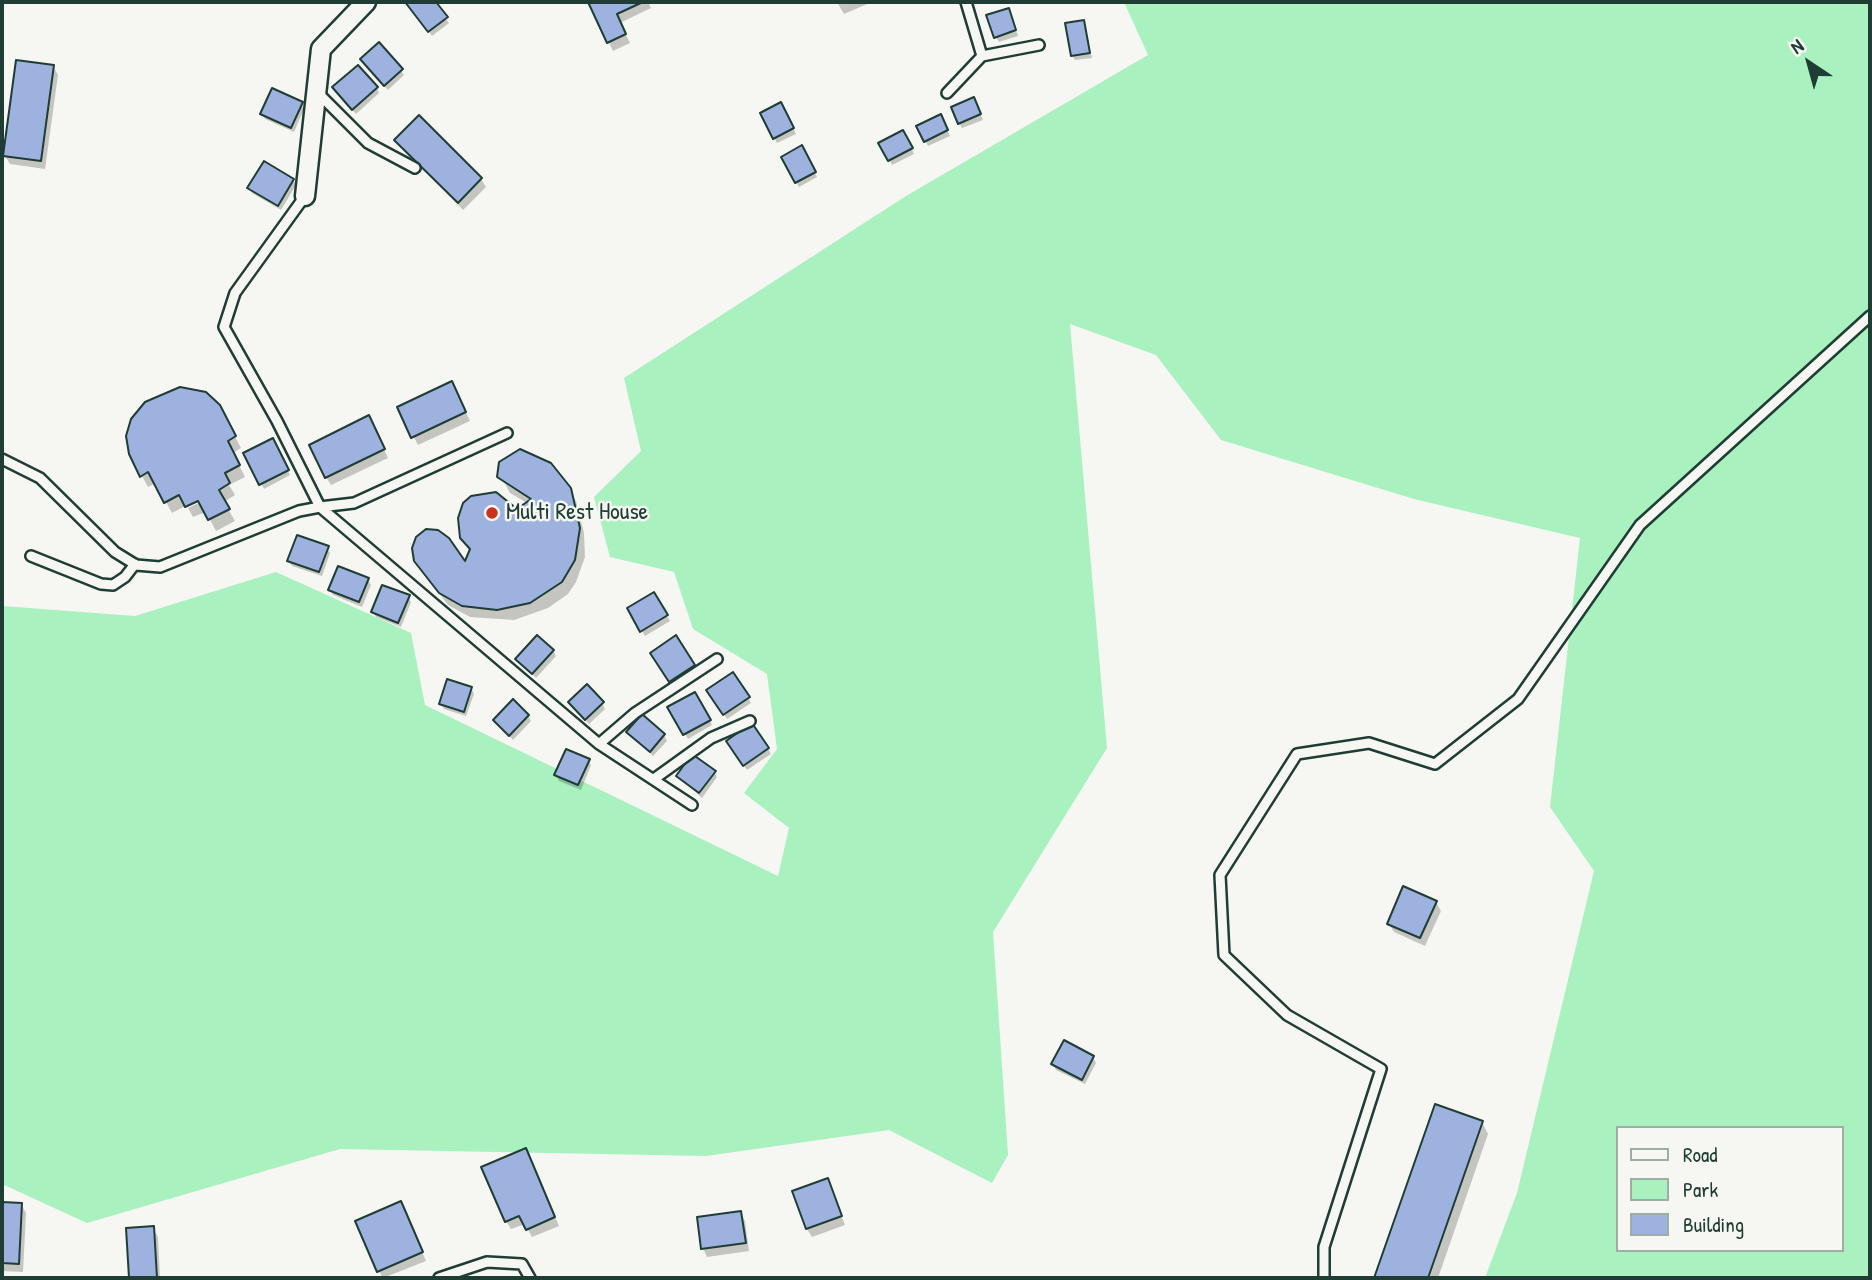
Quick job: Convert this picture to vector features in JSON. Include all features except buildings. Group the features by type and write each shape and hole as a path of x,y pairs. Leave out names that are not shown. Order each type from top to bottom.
{"street":[{"path":"305,196 321,49 366,2"}],"lane":[{"path":"966,2 982,56"},
{"path":"947,93 982,56 1039,45"},
{"path":"317,92 368,143 415,168"},
{"path":"305,196 235,293 224,327 277,421 320,507 599,744 692,805"},
{"path":"1324,1278 1324,1247 1381,1069 1287,1015 1224,955 1220,875 1297,754 1369,743 1435,764 1518,699 1640,525 1870,316"},
{"path":"2,459 40,478 115,552 135,564 160,567 299,511 354,503 507,433"},
{"path":"31,556 101,584 113,585 125,577 135,564"},
{"path":"599,744 635,713 717,659"},
{"path":"654,779 711,738 750,721"},
{"path":"439,1278 487,1262 522,1264 530,1278"}],"green space":[{"path":"1124,2 1870,2 1870,1278 1485,1278 1517,1193 1594,871 1550,807 1580,538 1414,499 1221,440 1156,355 1070,324 1107,748 993,932 1008,1155 992,1183 889,1130 706,1156 340,1149 87,1223 2,1184 2,606 135,616 276,572 411,633 425,705 778,876 789,828 744,793 777,749 767,674 693,629 674,572 610,557 594,497 641,451 624,378 906,196 1148,55"}],"place":[{"name":"Multi Rest House","path":"492,513"}]}
